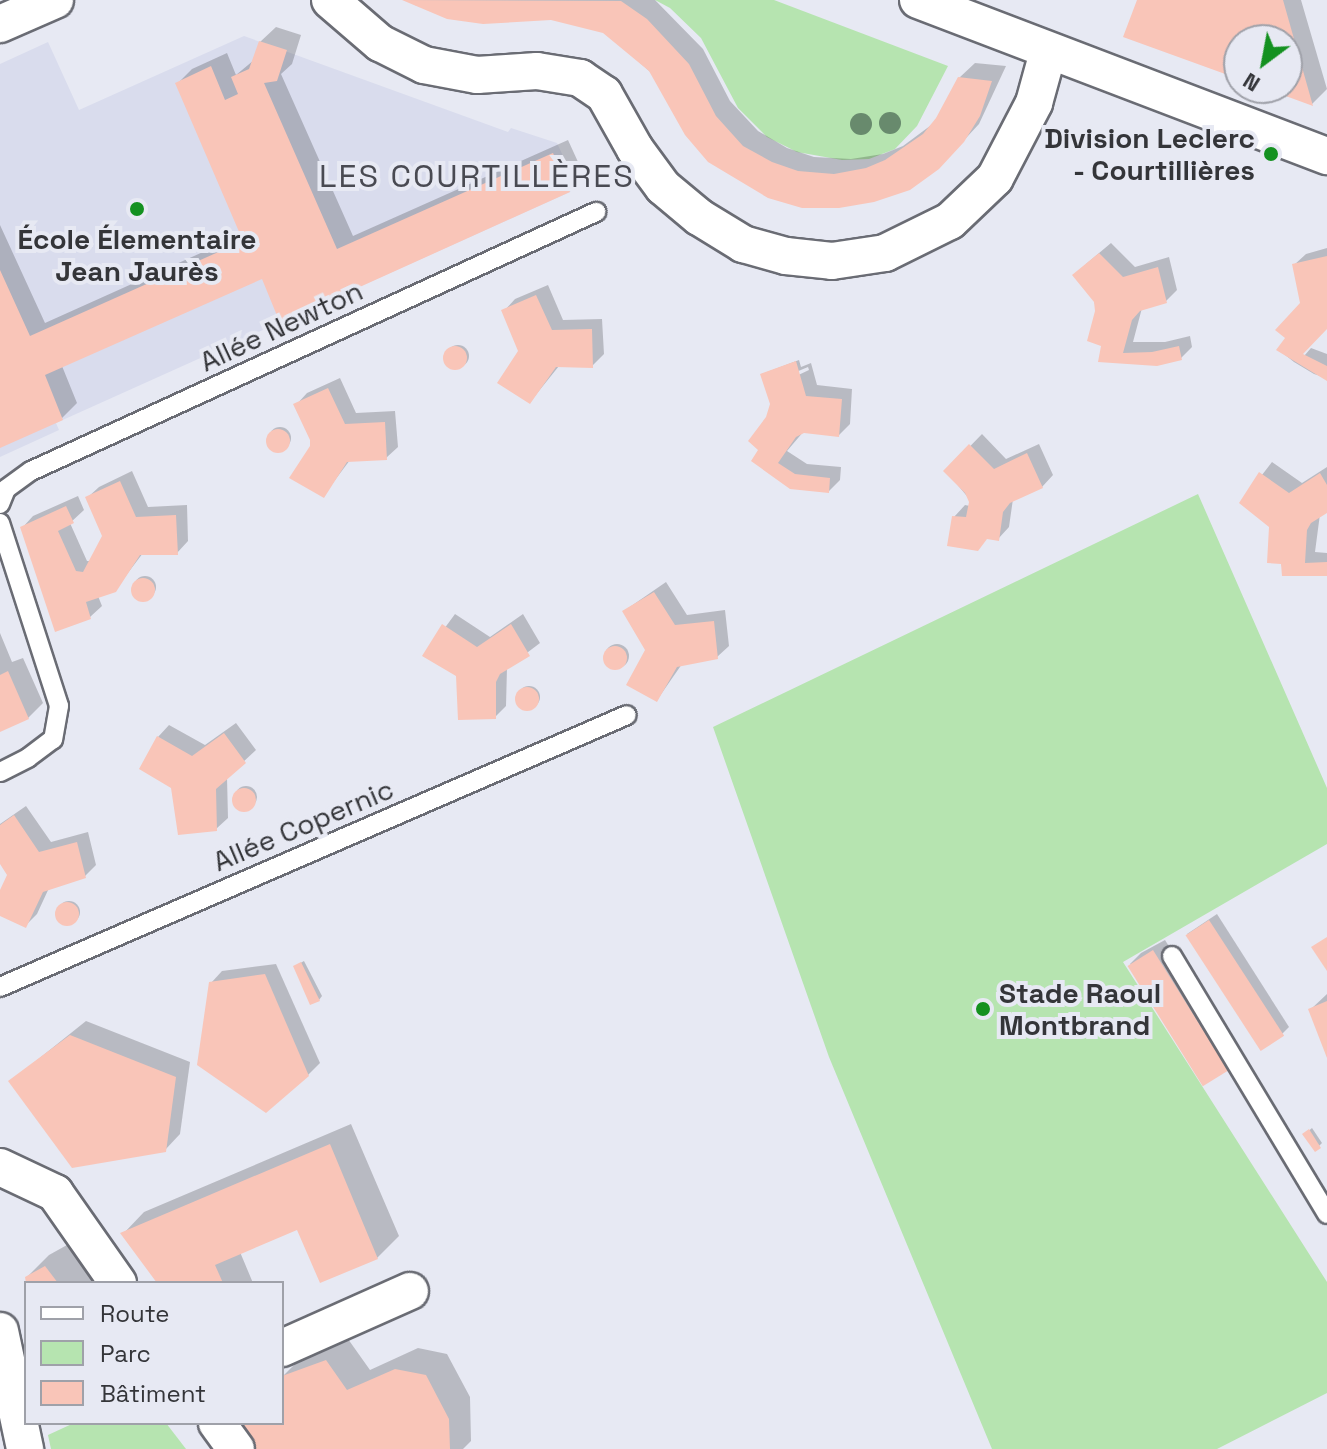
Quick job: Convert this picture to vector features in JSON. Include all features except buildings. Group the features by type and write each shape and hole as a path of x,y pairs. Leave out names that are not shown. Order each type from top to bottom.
{"street":[{"path":"330,0 380,43 424,65 477,75 537,71 580,78 604,94 635,149 663,187 699,217 743,244 786,256 832,261 885,253 950,221 962,211 995,178 1034,103 1048,52"},
{"path":"918,0 1327,156"},
{"path":"0,24 52,1"},
{"path":"1213,114 1256,113 1327,139"},
{"path":"0,1167 55,1193 117,1281"},
{"path":"284,1347 410,1291"},
{"path":"0,1331 25,1449"},
{"path":"218,1425 236,1449"}],"lane":[{"name":"Allée Newton","path":"2,495 31,471 596,212"},
{"path":"0,523 59,706 53,739 28,758 0,772"},
{"name":"Allée Copernic","path":"0,987 627,715"},
{"path":"1172,956 1327,1214"}],"shaded area":[{"name":"École Élementaire Jean Jaurès","path":"244,36 508,132 511,128 557,143 576,184 570,192 56,423 59,430 0,457 0,64 48,42 79,110"}],"green space":[{"path":"655,0 774,0 948,66 917,126 895,149 869,159 842,160 797,152 767,137 738,108 701,38 670,8"},
{"name":"Stade Raoul Montbrand","path":"1198,494 1327,788 1327,844 1123,962 1327,1282 1327,1393 1217,1449 992,1449 829,1057 713,727"},
{"path":"70,1425 168,1425 186,1449 51,1449 48,1435"}],"place":[{"name":"Division Leclerc - Courtillières","path":"1271,154"},
{"name":"École Élementaire Jean Jaurès","path":"137,209"},
{"name":"Stade Raoul Montbrand","path":"983,1009"}],"district":[{"name":"LES COURTILLÈRES","path":"477,176"}]}
